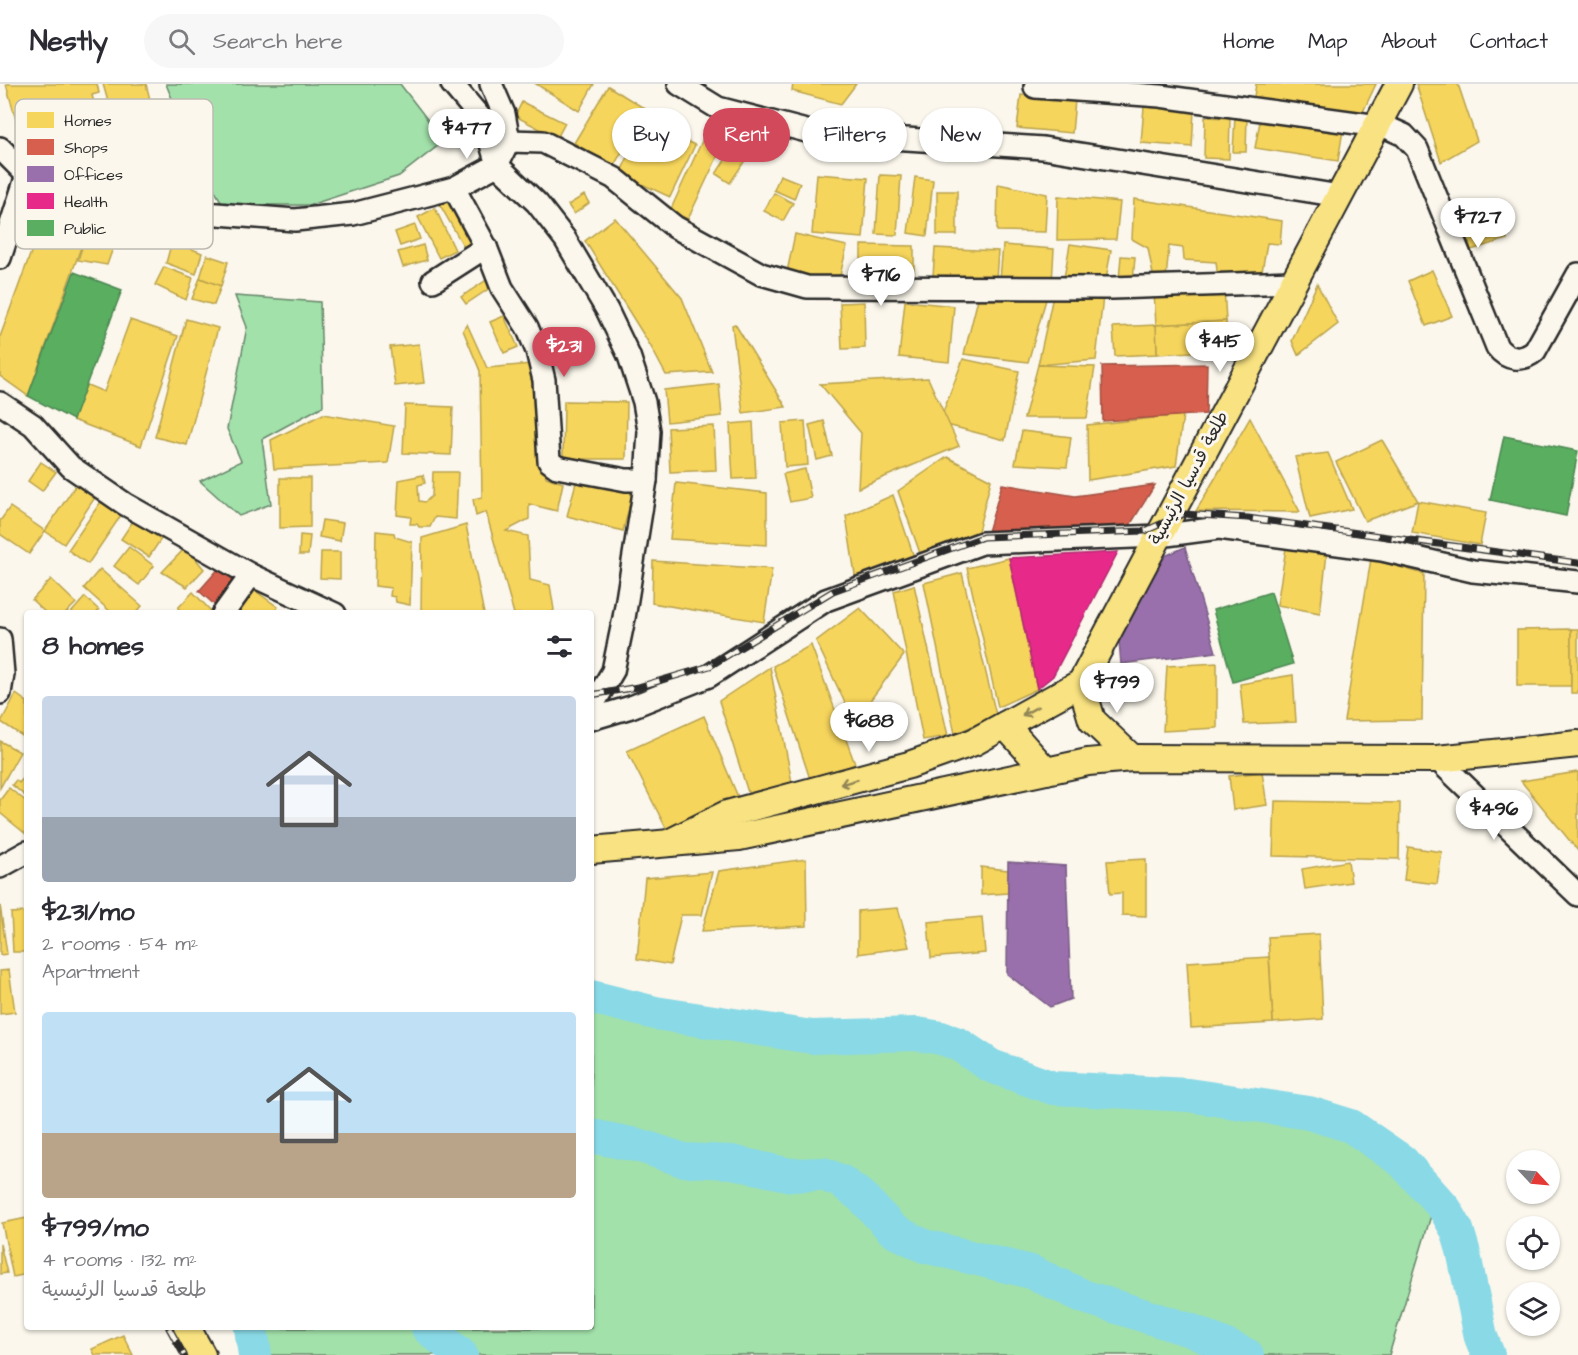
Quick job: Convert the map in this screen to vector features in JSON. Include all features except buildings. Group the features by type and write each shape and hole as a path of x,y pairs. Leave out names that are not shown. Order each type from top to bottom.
{"main road":[{"name":"طلعة قدسيا الرئيسية","path":"1081,683 1292,282 1400,84"},
{"path":"669,843 727,814 909,765 974,742 1081,683 1092,720 1132,758"},
{"path":"1005,725 1046,771"},
{"path":"594,849 739,837 1088,762 1132,758 1437,759 1578,744"},
{"path":"188,1330 202,1355"}],"street":[{"path":"452,84 485,123 497,165 537,203 565,239 607,310 629,356 644,402 649,431 646,480 624,618 613,671 594,703"},
{"path":"213,214 295,220 364,212 454,188 497,165 509,141 504,114 491,84"},
{"path":"679,84 718,108 814,133 1043,148 1340,196"},
{"path":"1035,87 1160,96 1386,128 1404,135 1417,149 1497,347 1506,356 1524,358 1535,351 1578,274"},
{"path":"509,141 543,142 615,178 675,227 761,274 807,287 1112,288 1292,282"},
{"path":"0,148 15,163"},
{"path":"454,188 486,247 494,272 527,327 537,351 544,380 549,461 557,467 626,480 646,480"},
{"path":"0,258 15,212"},
{"path":"433,281 486,247"},
{"path":"0,405 33,425 71,467 125,504 250,575 325,610"},
{"path":"594,718 631,707 709,676 826,600 982,543 1158,536 1219,528 1383,550 1473,571 1578,582"},
{"path":"226,610 250,575"},
{"path":"0,639 3,674 0,693"},
{"path":"1437,759 1578,895"},
{"path":"0,867 24,854"}],"green space":[{"path":"166,84 400,84 444,141 399,176 310,205 223,205 213,188 213,99 172,99"},
{"path":"235,296 320,302 323,406 262,439 271,504 239,516 200,481 241,461 227,429 247,327"},
{"path":"594,997 671,1016 812,1037 941,1038 991,1066 1053,1088 1202,1097 1309,1113 1380,1144 1436,1199 1389,1355 1243,1355 1126,1312 1226,1355 460,1355 434,1332 453,1355 253,1355 248,1330 594,1330","holes":["611,1139 716,1161 683,1160","955,1251 1007,1265 1092,1300"]}],"waterway":[{"path":"594,998 655,1013 812,1037 917,1034 941,1038 958,1044 991,1066 1053,1088 1188,1095 1309,1113 1351,1126 1402,1161 1445,1209 1457,1230 1463,1250 1481,1337 1488,1355"},
{"path":"594,1137 641,1146 683,1160 732,1162 791,1175 823,1174 842,1182 862,1197 893,1230 924,1246 1031,1272 1085,1297 1190,1330 1247,1355"},
{"path":"251,1330 255,1355"},
{"path":"430,1330 461,1355"}],"railway":[{"path":"594,694 638,687 710,666 833,591 983,537 1145,531 1183,514 1248,518 1578,563"},
{"path":"170,1330 184,1355"}]}
